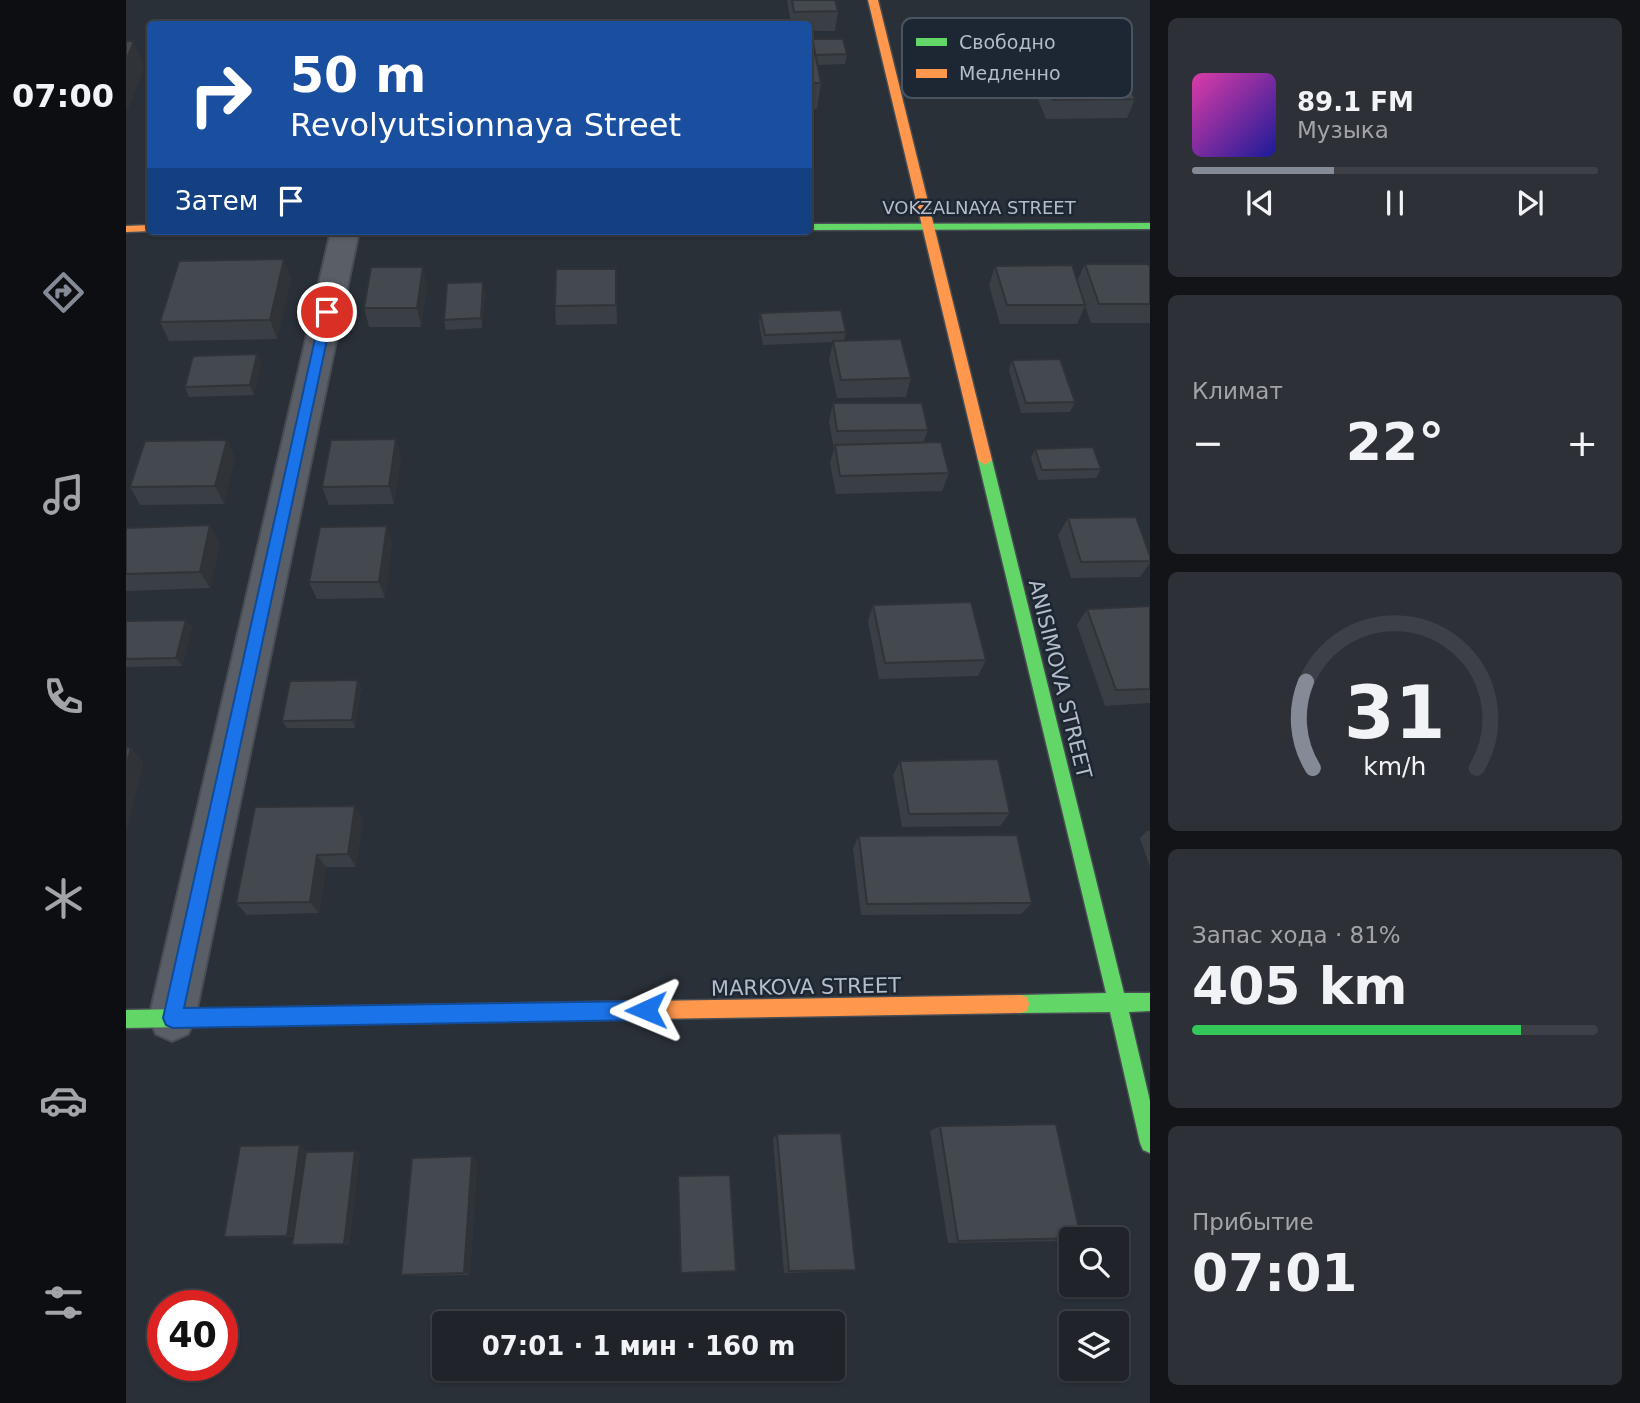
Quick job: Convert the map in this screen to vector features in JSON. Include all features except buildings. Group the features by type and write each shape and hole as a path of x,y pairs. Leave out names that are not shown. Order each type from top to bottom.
{"street":[{"name":"ANISIMOVA STREET","path":"873,0 925,227 1119,1002 1150,1143"},
{"name":"VOKZALNAYA STREET","path":"812,227 1150,226"},
{"path":"126,229 147,228"},
{"path":"173,1018 344,235"},
{"name":"MARKOVA STREET","path":"126,1019 1150,1002"}],"traffic: fast":[{"path":"812,227 1150,226"},
{"path":"985,460 1150,1143"},
{"path":"1020,1004 1150,1002"},
{"path":"126,1019 649,1010"}],"traffic: slow":[{"path":"873,0 985,460"},
{"path":"126,229 147,228"},
{"path":"649,1010 1020,1004"}],"route":[{"path":"327,312 173,1018 646,1010"}]}
